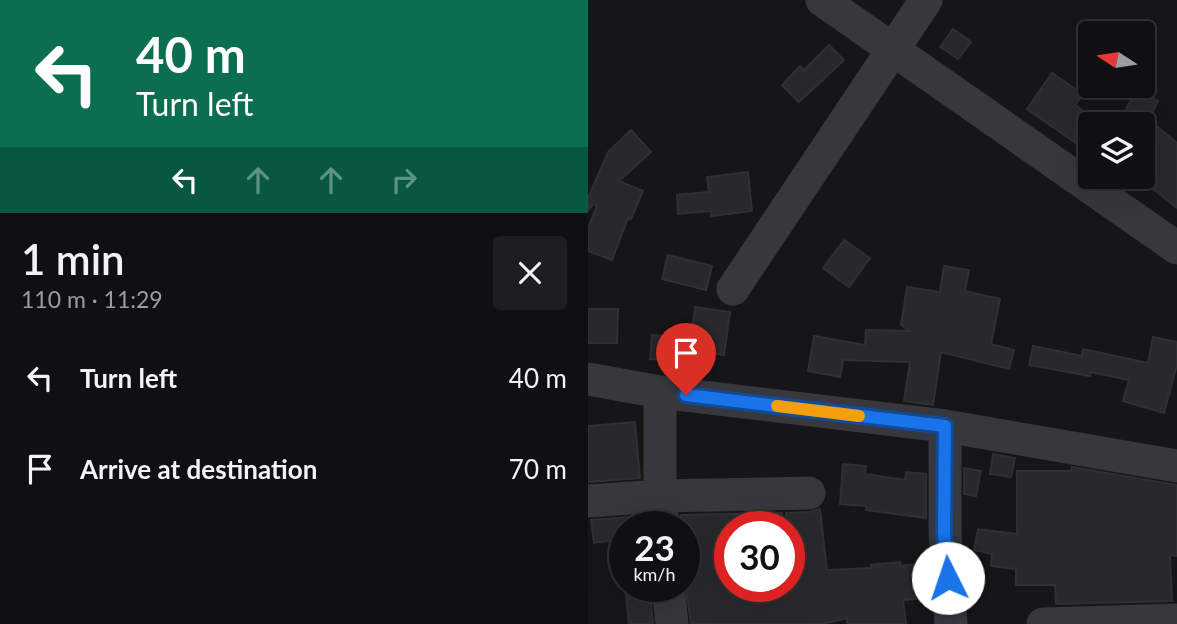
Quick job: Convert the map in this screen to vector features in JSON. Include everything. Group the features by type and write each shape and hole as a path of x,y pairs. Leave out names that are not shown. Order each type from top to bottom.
{"street":[{"path":"822,0 1177,248"},
{"path":"733,289 926,0"},
{"path":"588,379 660,392 945,426 1177,467"},
{"path":"660,392 662,511"},
{"path":"945,426 944,533 951,624"},
{"path":"588,501 662,511 808,493"},
{"path":"670,602 672,624"},
{"path":"1043,624 1177,620"}],"building":[{"path":"953,29 971,42 958,59 940,47"},
{"path":"829,45 844,60 799,102 782,85 800,66 804,70"},
{"path":"1052,73 1078,91 1080,98 1075,105 1085,112 1078,112 1078,145 1027,109"},
{"path":"1132,98 1153,98 1158,101 1152,112 1125,112"},
{"path":"1155,125 1177,143 1177,208 1153,189"},
{"path":"631,130 651,152 619,181 643,191 631,219 628,218 612,260 588,251 588,229 597,205 594,204 588,210 588,198 608,152"},
{"path":"748,172 752,211 711,216 711,211 678,214 677,195 709,192 707,177"},
{"path":"844,240 870,258 849,287 823,268"},
{"path":"668,255 712,266 706,290 662,279"},
{"path":"944,266 969,270 965,291 1000,299 991,344 1014,350 1009,369 941,352 933,405 904,401 910,362 843,360 840,377 808,371 814,336 865,345 866,330 910,331 901,325 907,287 940,292"},
{"path":"695,307 730,312 724,355 690,350"},
{"path":"588,309 618,309 617,343 588,343"},
{"path":"652,335 678,337 677,361 650,359"},
{"path":"1153,337 1177,342 1177,365 1164,413 1123,401 1129,380 1091,372 1090,376 1029,365 1033,346 1082,356 1083,349 1148,363"},
{"path":"635,422 640,478 588,482 588,426"},
{"path":"993,454 1015,458 1011,477 990,474"},
{"path":"843,464 866,466 865,474 905,480 906,472 926,474 926,518 866,510 867,506 840,504"},
{"path":"1072,467 1177,485 1177,556 1170,555 1172,601 1056,604 1055,585 1016,585 1016,569 991,566 992,554 974,550 978,529 1017,534 1017,471 1071,471"},
{"path":"964,468 981,471 976,496 964,494"},
{"path":"820,509 827,570 871,568 871,565 900,562 900,566 928,563 930,598 903,600 906,624 847,624 847,618 823,624 691,624 688,602 700,602 700,515 714,514 714,602 805,602 805,512"},
{"path":"609,519 609,541 594,543 591,520"},
{"path":"627,602 651,602 653,624 629,624"}],"slow traffic":[{"path":"777,406 859,416"}],"route":[{"path":"686,395 945,426 944,533 948,578"}]}
